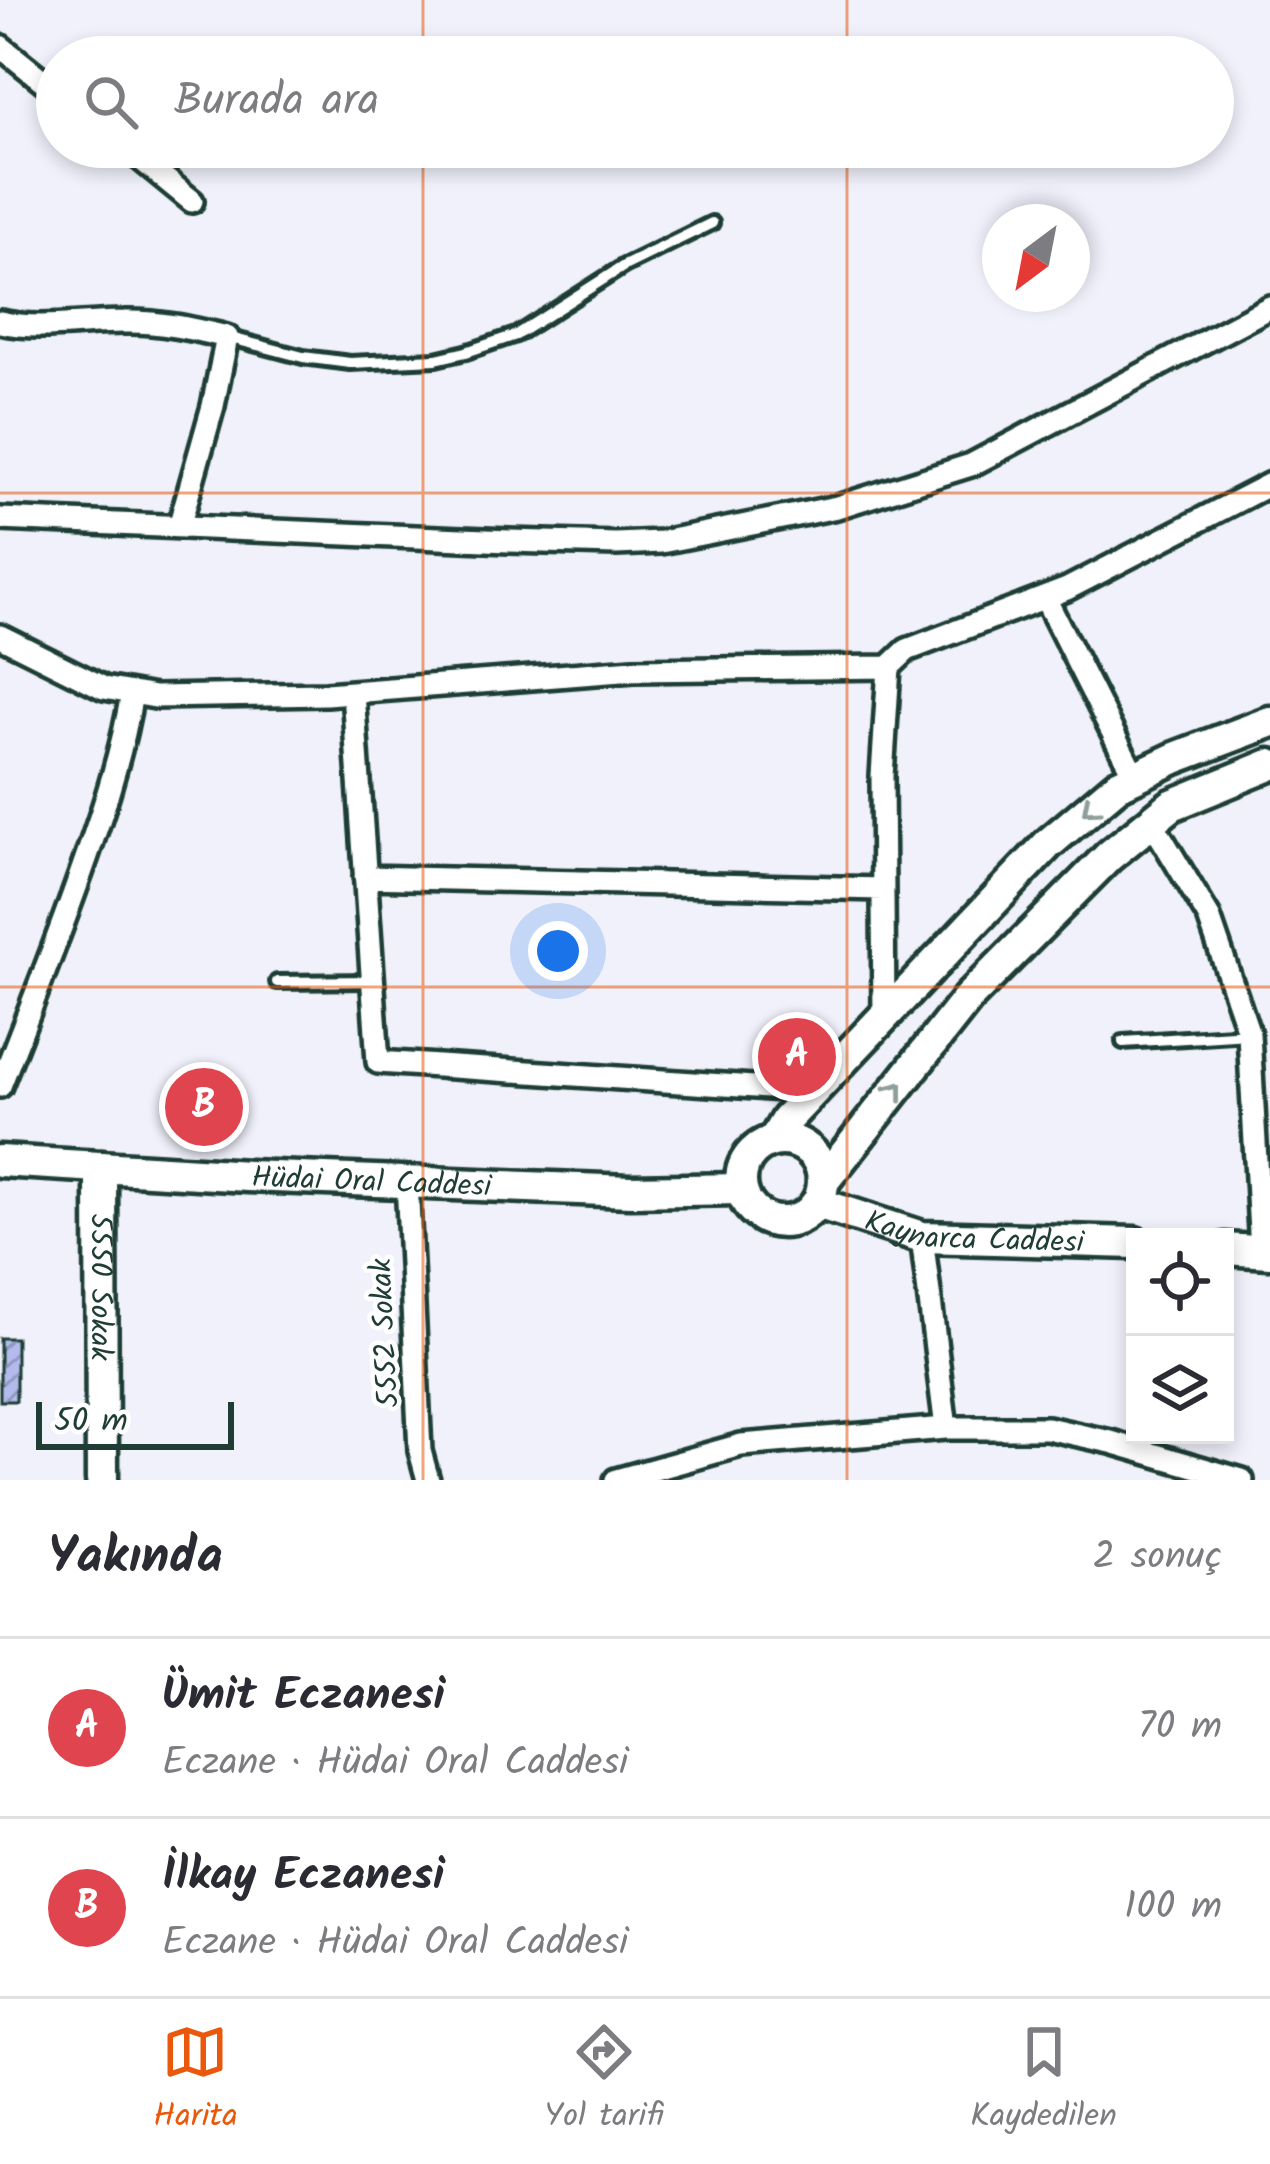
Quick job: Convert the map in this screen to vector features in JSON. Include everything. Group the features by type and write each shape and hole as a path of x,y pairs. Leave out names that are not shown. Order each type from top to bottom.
{"street":[{"path":"0,46 36,75"},
{"path":"151,168 192,201"},
{"path":"0,519 661,542 815,512 970,465 1270,307"},
{"path":"0,322 20,327 128,321 177,325 227,337 179,527"},
{"path":"884,1017 882,776 889,668 907,650 1067,590 1270,484"},
{"path":"1045,598 1135,777"},
{"path":"0,636 104,688 155,698 353,692 634,670 889,668"},
{"path":"353,692 378,1062 814,1091"},
{"path":"0,1086 101,818 124,741 132,693"},
{"path":"774,1140 786,1120 1048,844 1118,785 1270,722"},
{"path":"820,1193 819,1161 804,1145 774,1140 746,1159 740,1179 745,1200 760,1216 780,1223 801,1218 820,1193 968,998 1109,856 1172,806 1270,765"},
{"path":"1152,822 1209,917 1260,1034 1266,1252 1234,1250"},
{"path":"365,878 883,889"},
{"name":"Hüdai Oral Caddesi","path":"0,1160 248,1176 630,1191 741,1189"},
{"name":"5550 Sokak","path":"101,1167 102,1480"},
{"name":"5552 Sokak","path":"406,1181 420,1451 428,1480"},
{"name":"Kaynarca Caddesi","path":"820,1193 922,1237 1126,1243"},
{"path":"922,1237 946,1428"},
{"path":"616,1480 741,1445 946,1428 1062,1430 1242,1480"}],"lane":[{"path":"227,337 303,357 350,363 436,359 466,352 535,325 624,266 712,223"},
{"path":"277,982 372,981"},
{"path":"1123,1042 1260,1034"}],"building":[{"path":"0,1338 16,1338 16,1401 0,1401"}],"place":[{"name":"Ümit Eczanesi","path":"797,1057"},
{"name":"İlkay Eczanesi","path":"204,1107"}]}
